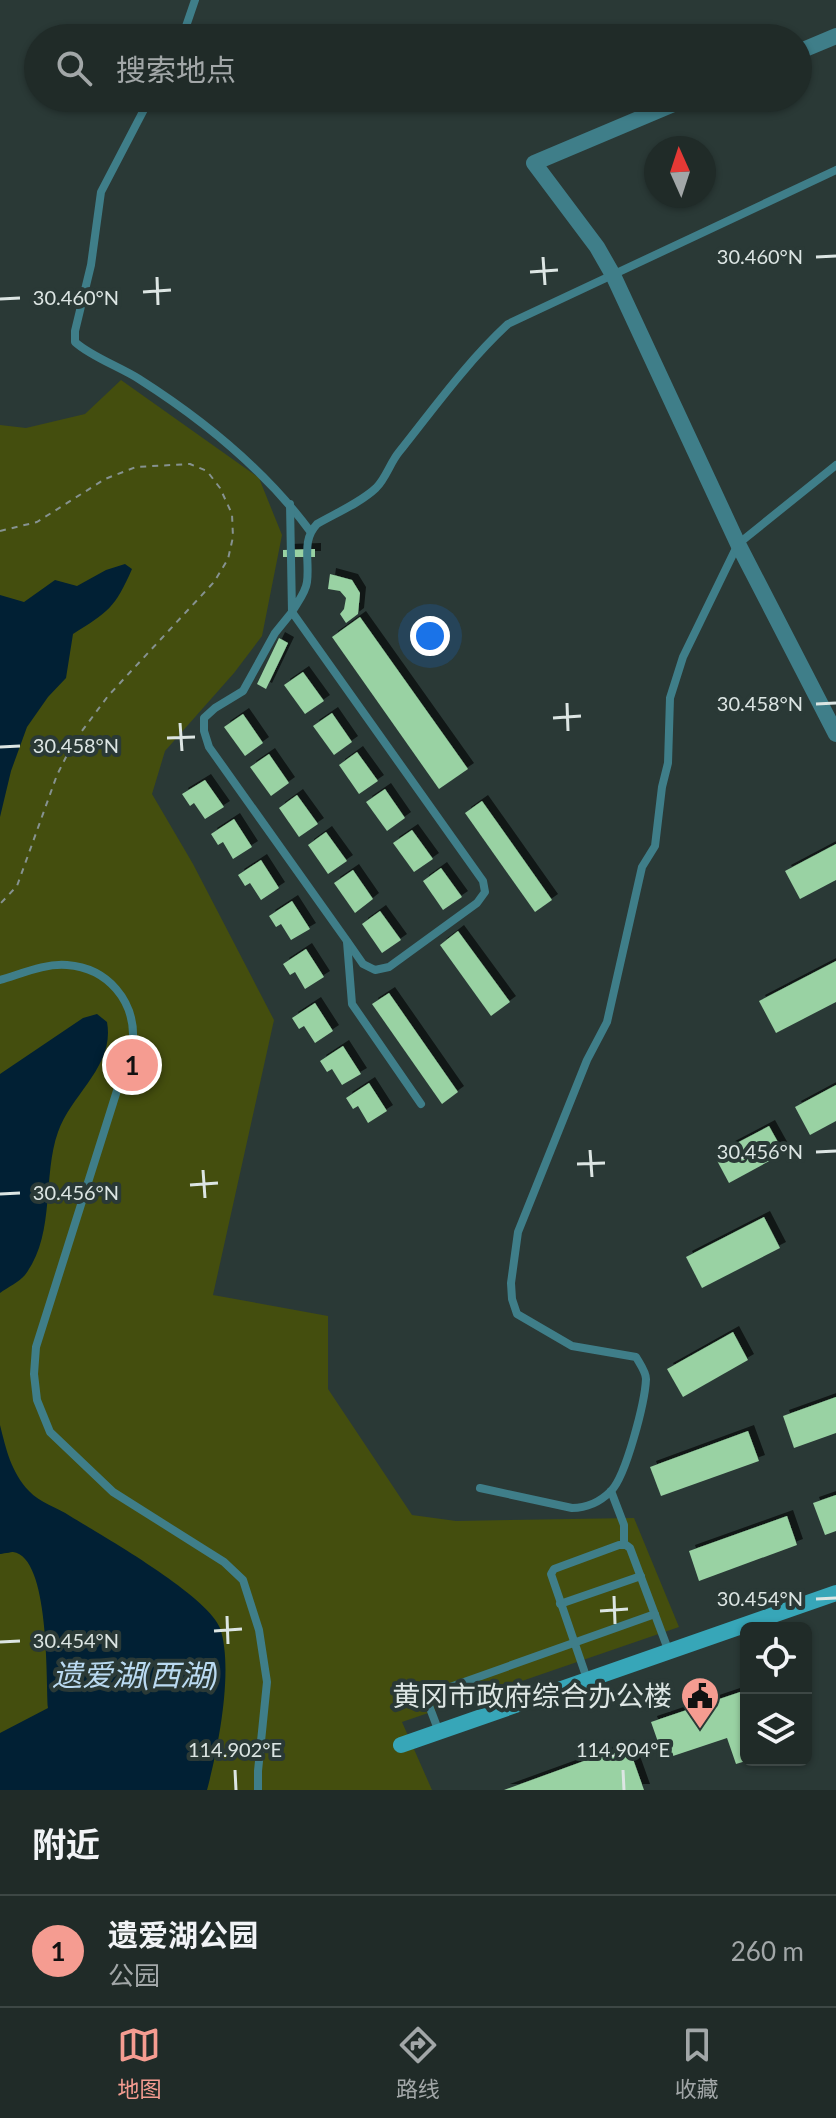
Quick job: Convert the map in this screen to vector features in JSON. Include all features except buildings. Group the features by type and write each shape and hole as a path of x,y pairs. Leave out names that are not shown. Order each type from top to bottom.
{"main road":[{"path":"401,1745 836,1593"}],"street":[{"path":"812,46 836,36"},
{"path":"655,112 534,163 597,247 613,275 738,544 836,734"}],"lane":[{"path":"187,24 195,0"},
{"path":"143,112 101,192 91,265 75,342 85,351 101,356 138,378 203,422 249,461 290,504 310,531"},
{"path":"290,504 292,612 483,881 485,892 477,903 389,967 375,970 363,964 209,747 204,731 204,718 243,691 275,633 292,612 307,585 306,542 310,531 375,489 389,464 484,346 508,324 836,170"},
{"path":"480,1488 572,1508 587,1507 611,1491 619,1478 640,1415 646,1376 636,1357 572,1346 517,1314 511,1283 518,1232 587,1060 607,1022 642,867 655,846 668,763 670,698 683,657 738,544 836,465"},
{"path":"347,941 352,1004 421,1104"},
{"path":"0,980 47,967 67,965 84,969 99,974 115,987 124,997 131,1017 133,1040 36,1347 34,1374 37,1400 50,1432 113,1492 224,1562 243,1580 259,1630 267,1682 258,1790"},
{"path":"611,1491 624,1525 624,1545"},
{"path":"587,1680 551,1578 554,1569 624,1545 630,1548 669,1652"},
{"path":"560,1604 641,1576"},
{"path":"439,1732 428,1703 436,1692 655,1614"}],"path":[{"path":"0,531 37,522 105,479 136,467 190,464 207,471 220,488 232,514 233,537 228,559 214,582 143,655 73,743 57,775 17,886 0,904"}],"green space":[{"path":"121,380 259,478 282,535 262,636 234,673 165,751 152,794 193,864 274,1020 213,1295 328,1316 328,1389 412,1515 456,1521 634,1518 679,1627 402,1722 432,1790 0,1790 0,425 26,428 85,414"}],"water":[{"path":"125,564 132,569 121,593 103,614 73,634 66,678 27,727 11,771 0,817 0,595 24,602 55,580 77,586 106,570"},
{"path":"97,1014 107,1022 105,1052 58,1132 50,1168 41,1242 25,1275 0,1293 0,1074 83,1018"},
{"name":"遗爱湖(西湖)","path":"0,1425 13,1468 33,1495 176,1584 211,1615 220,1628 224,1645 225,1686 220,1732 207,1790 0,1790 0,1733 48,1708 44,1621 34,1574 25,1559 13,1552 0,1554"}],"place":[{"name":"遗爱湖公园","path":"132,1065"},
{"name":"黄冈市政府综合办公楼","path":"700,1730"}]}
